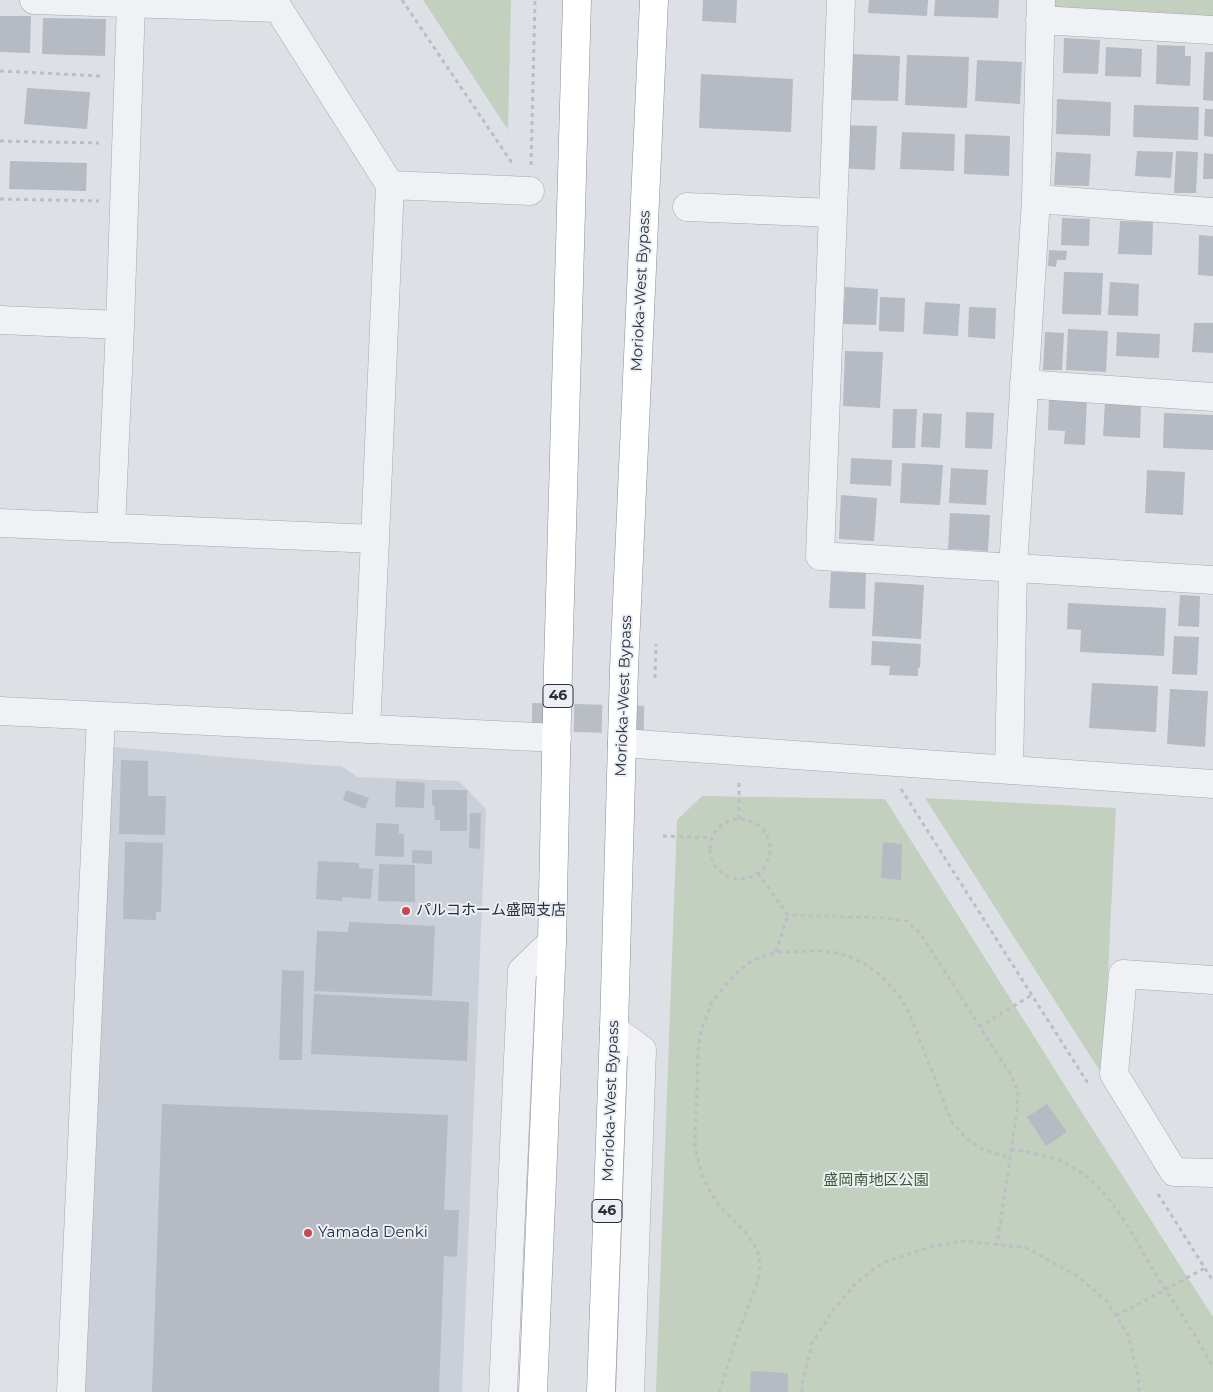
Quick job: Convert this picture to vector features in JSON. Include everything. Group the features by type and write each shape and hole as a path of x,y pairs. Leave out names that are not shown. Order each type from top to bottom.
{"highway":[{"name":"46","path":"533,1392 552,942 577,0"},
{"name":"Morioka-West Bypass","path":"601,1392 624,669 654,0"}],"street":[{"path":"34,0 131,4 275,4 390,185 366,729"},
{"path":"841,0 820,556 1213,580"},
{"path":"111,528 131,4"},
{"path":"1008,770 1013,568 1036,199 1040,10 1213,30"},
{"path":"390,185 530,191"},
{"path":"1036,199 1213,212"},
{"path":"687,206 833,213"},
{"path":"0,320 120,325"},
{"path":"1024,384 1213,397"},
{"path":"0,523 375,539"},
{"path":"0,710 556,738"},
{"path":"71,1392 101,716"},
{"path":"622,743 1213,784"},
{"path":"503,1392 522,971 552,942"},
{"path":"1213,980 1123,974 1114,1074 1174,1172 1213,1174"},
{"path":"614,1029 642,1050 630,1392"}],"path":[{"path":"402,0 530,191"},
{"path":"530,191 535,0"},
{"path":"0,71 129,77"},
{"path":"0,140 127,144"},
{"path":"0,199 124,202"},
{"path":"655,678 656,644"},
{"path":"740,782 740,819"},
{"path":"900,788 1089,1086"},
{"path":"740,819 748,820 757,824 769,840 771,850 769,859 764,868 747,878 737,879 728,876 720,871 714,863 711,854 713,838 720,827 728,822 740,819"},
{"path":"663,836 713,838"},
{"path":"758,873 788,915"},
{"path":"776,952 788,915"},
{"path":"788,915 887,918 907,921 926,942 1012,1077 1018,1092 1012,1149 997,1245"},
{"path":"719,1392 738,1332 759,1278 760,1265 759,1256 754,1244 719,1205 702,1175 695,1147 698,1051 701,1031 712,1002 738,972 752,961 776,952 818,951 838,953 864,964 880,975 897,993 909,1013 952,1122 963,1136 976,1147 1010,1157"},
{"path":"979,1027 1032,995"},
{"path":"1012,1149 1044,1155 1072,1167 1091,1181 1130,1228 1213,1368"},
{"path":"1157,1193 1213,1281"},
{"path":"802,1392 812,1343 834,1310 855,1284 882,1263 933,1246 964,1241 1027,1248 1077,1276 1106,1300 1128,1335 1138,1376 1139,1392"},
{"path":"1116,1316 1204,1268"}],"shaded area":[{"path":"114,747 341,766 358,777 459,781 486,809 462,1392 83,1392 106,753"}],"green space":[{"path":"423,0 511,0 508,130"},
{"path":"1050,0 1213,0 1213,23 1058,16"},
{"name":"盛岡南地区公園","path":"702,796 885,799 1213,1317 1213,1392 656,1392 677,820"},
{"path":"925,798 1116,808 1103,1076"}],"building":[{"path":"703,0 737,0 736,23 702,21"},
{"path":"869,0 928,0 927,16 868,13"},
{"path":"935,0 999,0 998,18 934,16"},
{"path":"0,16 31,16 30,53 0,52"},
{"path":"43,18 106,19 105,56 42,54"},
{"path":"1064,38 1100,40 1098,74 1063,73"},
{"path":"1157,45 1185,46 1185,56 1191,56 1190,86 1156,84"},
{"path":"1106,47 1142,49 1141,77 1105,76"},
{"path":"1205,52 1213,52 1213,101 1203,100"},
{"path":"852,54 900,56 898,101 850,100"},
{"path":"907,55 969,57 967,108 905,105"},
{"path":"977,60 1022,62 1020,104 975,101"},
{"path":"701,74 793,79 791,132 699,128"},
{"path":"27,88 90,92 87,129 24,124"},
{"path":"1057,99 1111,102 1110,136 1056,134"},
{"path":"1134,105 1199,107 1198,140 1133,137"},
{"path":"1205,109 1213,109 1213,137 1204,136"},
{"path":"839,125 877,126 875,170 837,168"},
{"path":"902,132 955,134 954,171 900,169"},
{"path":"965,134 1010,136 1009,176 964,174"},
{"path":"1137,151 1173,152 1171,178 1135,176"},
{"path":"1176,151 1198,152 1196,193 1174,193"},
{"path":"1056,152 1091,154 1089,186 1054,185"},
{"path":"1204,153 1213,154 1213,179 1203,179"},
{"path":"10,161 87,163 86,191 9,189"},
{"path":"1062,218 1090,219 1089,246 1061,245"},
{"path":"1120,221 1153,222 1152,255 1118,254"},
{"path":"1199,235 1213,236 1213,276 1198,275"},
{"path":"1049,250 1067,251 1066,260 1057,260 1056,267 1048,266"},
{"path":"1064,272 1103,273 1101,315 1062,314"},
{"path":"1110,282 1139,284 1138,316 1108,315"},
{"path":"845,287 878,289 876,325 843,324"},
{"path":"880,297 905,298 904,332 879,331"},
{"path":"925,302 960,304 958,336 923,334"},
{"path":"969,307 996,308 995,339 968,337"},
{"path":"1194,323 1213,323 1213,353 1192,352"},
{"path":"1068,329 1108,331 1106,372 1066,370"},
{"path":"1045,332 1064,333 1062,370 1043,370"},
{"path":"1117,332 1160,334 1159,358 1116,356"},
{"path":"845,351 883,352 880,408 843,406"},
{"path":"1049,397 1087,398 1085,445 1064,444 1065,431 1048,430"},
{"path":"1105,403 1141,405 1140,438 1103,436"},
{"path":"893,409 917,409 915,448 892,448"},
{"path":"966,412 994,413 992,449 965,448"},
{"path":"923,413 942,414 940,448 921,447"},
{"path":"1164,413 1213,415 1213,450 1163,448"},
{"path":"851,458 892,460 891,486 850,484"},
{"path":"902,463 943,465 940,505 900,503"},
{"path":"951,468 988,470 986,505 949,503"},
{"path":"1147,470 1185,472 1183,515 1145,513"},
{"path":"841,495 877,498 874,541 839,539"},
{"path":"950,513 990,515 988,551 948,549"},
{"path":"831,572 866,573 865,609 829,608"},
{"path":"875,582 924,585 921,639 872,636"},
{"path":"1180,595 1200,596 1199,627 1178,626"},
{"path":"1068,603 1166,608 1164,656 1080,652 1081,630 1067,629"},
{"path":"1174,636 1199,637 1197,675 1172,674"},
{"path":"872,641 921,644 918,676 889,675 890,666 871,665"},
{"path":"1092,683 1158,686 1156,732 1089,728"},
{"path":"1170,689 1208,691 1205,747 1167,744"},
{"path":"121,760 148,761 148,796 166,796 165,835 119,834"},
{"path":"396,781 425,783 424,808 395,807"},
{"path":"346,790 369,798 365,809 343,800"},
{"path":"432,790 467,790 467,831 440,831 440,820 435,820 434,805 432,805"},
{"path":"470,813 481,813 480,849 469,848"},
{"path":"376,823 399,824 399,834 404,834 404,857 375,856"},
{"path":"125,842 163,843 161,912 156,912 156,920 123,919"},
{"path":"883,842 902,844 901,880 881,878"},
{"path":"412,850 432,851 432,864 412,863"},
{"path":"318,861 359,863 359,868 373,869 371,899 342,897 342,901 316,899"},
{"path":"379,864 415,865 415,902 378,901"},
{"path":"349,922 435,926 432,996 314,991 317,931 348,932"},
{"path":"282,970 304,971 302,1060 279,1060"},
{"path":"314,994 469,1002 467,1061 311,1054"},
{"name":"Yamada Denki","path":"162,1104 448,1115 444,1210 459,1210 457,1257 444,1256 439,1392 152,1392"},
{"path":"1047,1104 1067,1132 1046,1146 1027,1117"},
{"path":"751,1371 788,1373 788,1392 750,1392"}],"tunnel":[{"path":"532,717 655,720"}],"place":[{"name":"パルコホーム盛岡支店","path":"406,911"},
{"name":"Yamada Denki","path":"308,1233"}]}
